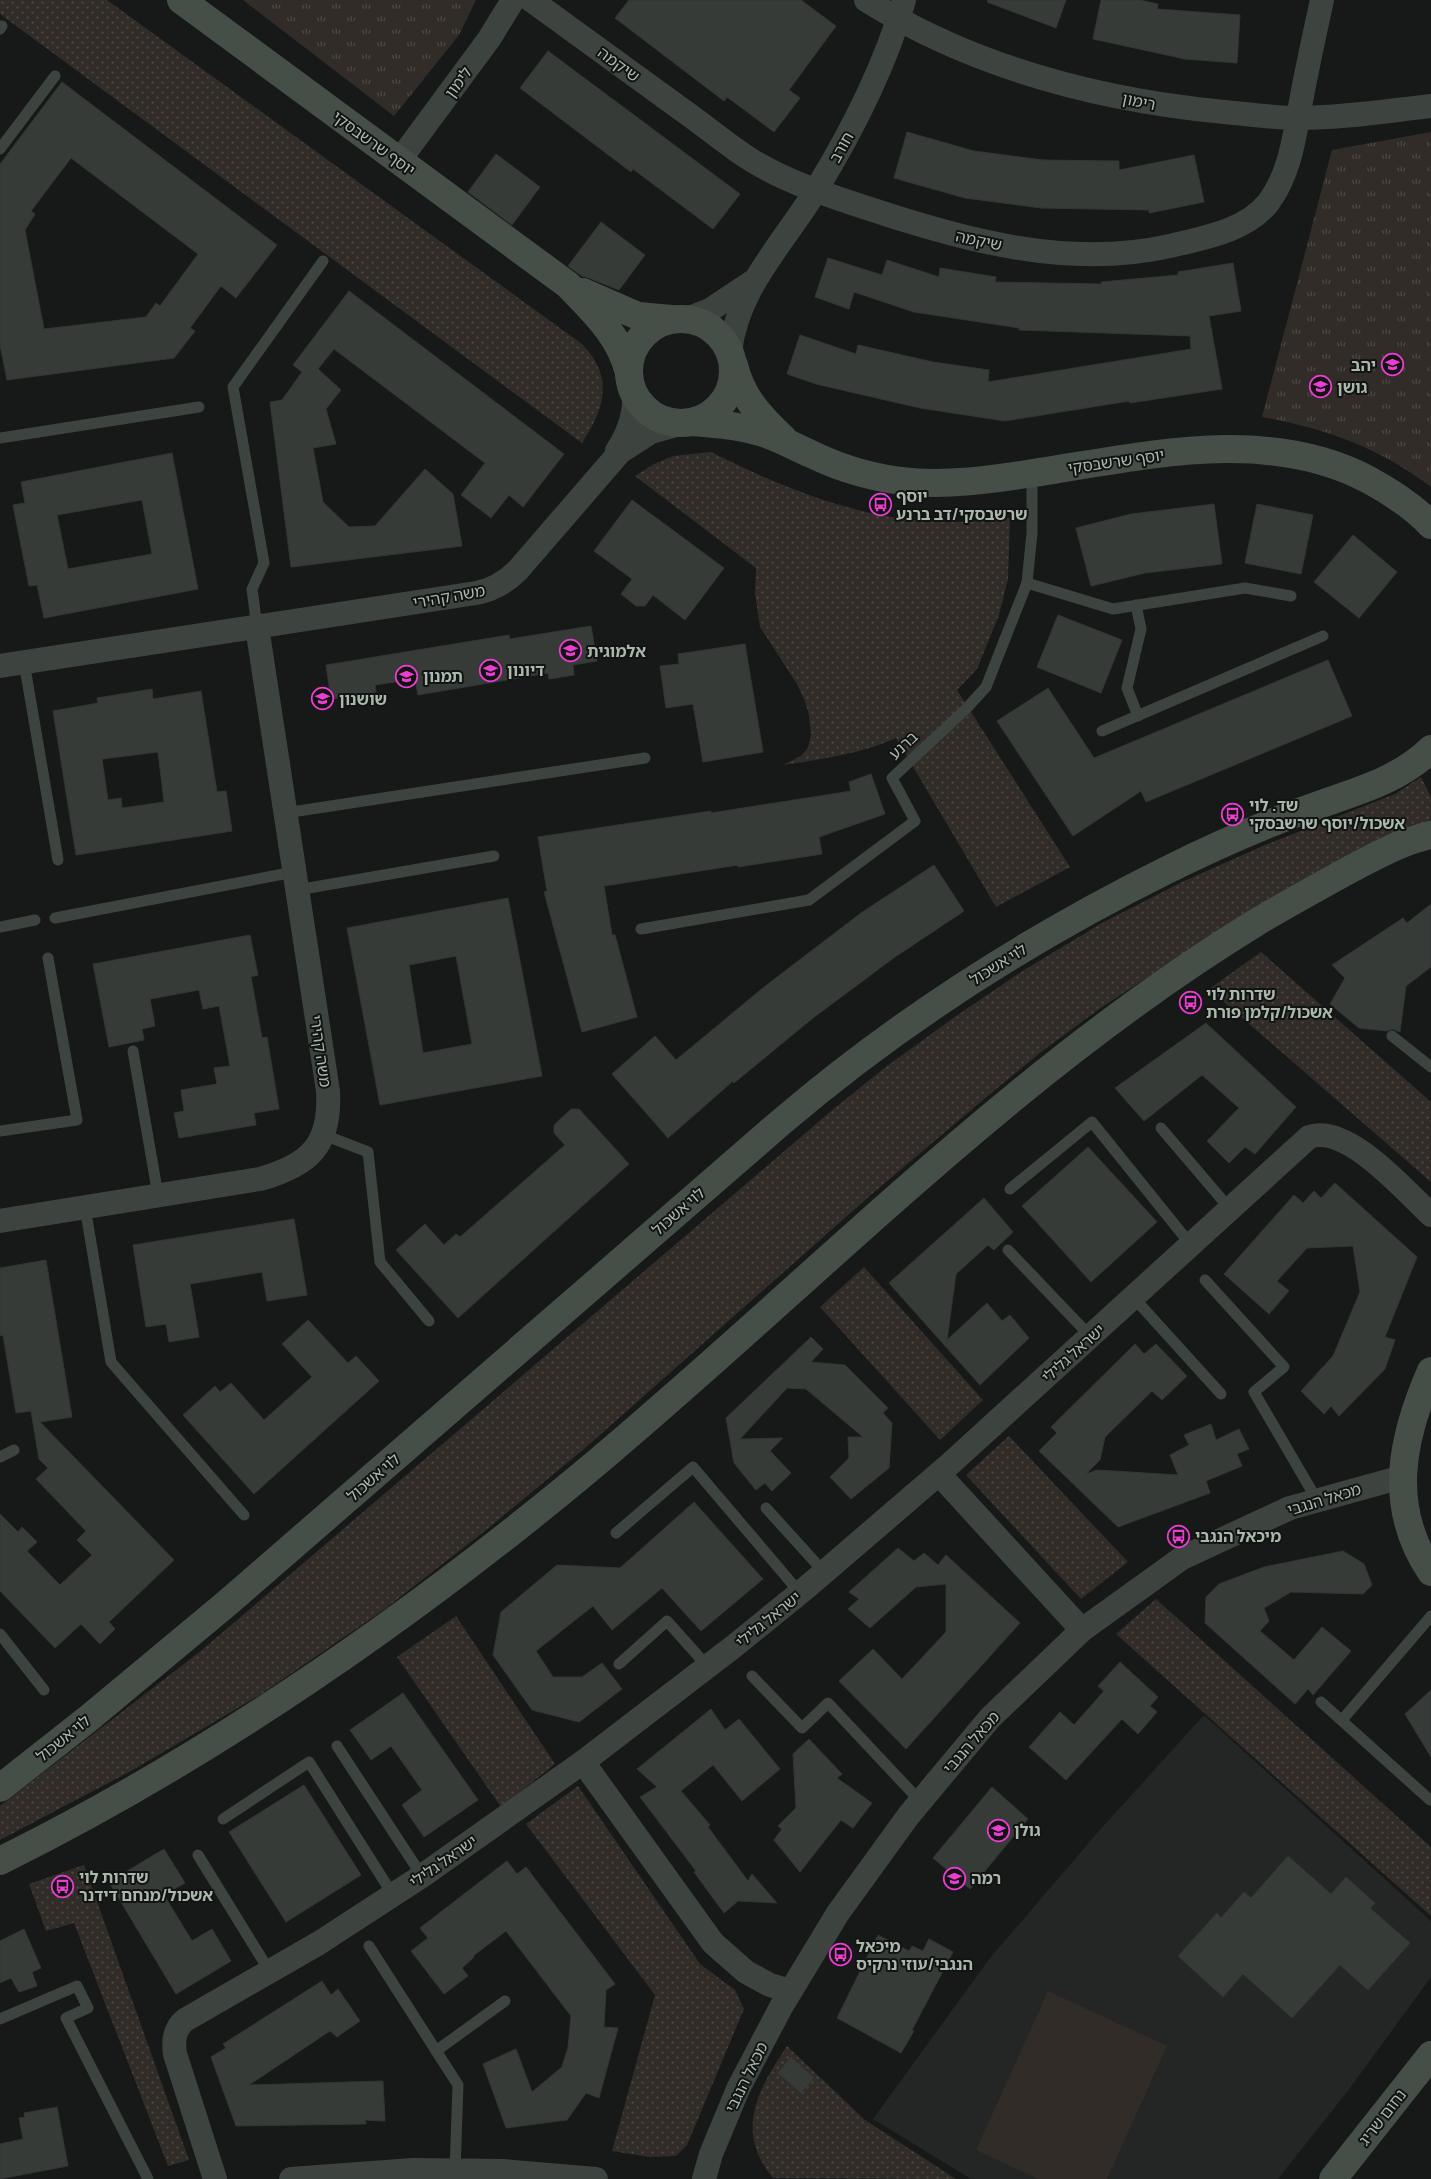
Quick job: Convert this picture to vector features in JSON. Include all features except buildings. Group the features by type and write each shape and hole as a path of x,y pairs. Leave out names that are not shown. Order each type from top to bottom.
{"street":[{"name":"יוסף שרשבסקי","path":"181,0 568,285 597,315 616,340 626,359 631,381"},
{"name":"לימון","path":"399,161 489,39 513,0"},
{"name":"שיקמה","path":"531,0 749,159 816,190 940,231 1024,249 1067,254 1102,254 1155,250 1200,239 1246,222 1262,210 1274,194 1284,174 1298,118 1322,0"},
{"name":"רימון","path":"866,0 901,10 987,59 1074,87 1165,106 1298,118 1327,117 1431,106"},
{"name":"חורב","path":"732,356 736,323 754,280 816,190 866,98 901,10"},
{"name":"חורב","path":"679,319 710,310 754,280"},
{"name":"יוסף שרשבסקי","path":"568,285 628,313 649,318 679,319"},
{"path":"679,319 702,323 716,332 732,356 734,376 725,399 707,416 688,422 668,421 653,415 641,403 631,381 631,357 637,342 648,330 679,319"},
{"name":"יוסף שרשבסקי","path":"732,356 738,382 747,398 766,422 790,444"},
{"name":"משה קהירי","path":"614,457 632,419 634,398 631,381"},
{"name":"יוסף שרשבסקי","path":"688,422 751,429 854,471 910,482 943,484 974,482 1207,450 1260,449 1295,454 1326,462 1356,473 1406,503 1431,525"},
{"name":"משה קהירי","path":"0,666 476,594 506,581 518,570 614,457 632,442 651,432 688,422"},
{"name":"משה קהירי","path":"0,1221 260,1179 277,1174 303,1161 319,1146 324,1135 329,1108 328,1091 257,627"},
{"name":"לוי אשכול","path":"0,1788 117,1695 226,1604 786,1117 873,1049 975,979 1101,904 1235,838 1303,810 1389,779 1416,763 1431,749"},
{"path":"0,1861 109,1804 195,1753 282,1698 436,1589 578,1478 997,1110 1124,1010 1194,962 1294,900 1398,845 1431,835"},
{"name":"ישראל גלילי","path":"215,2179 176,2060 174,2038 178,2028 185,2020 270,1972 422,1876 583,1762 708,1667 800,1593 939,1474 1134,1298 1299,1144 1309,1137 1321,1134 1334,1136 1358,1148 1431,1216"},
{"path":"1431,1371 1409,1429 1402,1477 1403,1499 1410,1531 1423,1560 1431,1572"},
{"path":"939,1474 1082,1630"},
{"name":"מכאל הנגבי","path":"704,2179 711,2154 738,2089 790,1991 838,1913 920,1800 990,1718 1082,1630 1182,1558 1290,1508 1402,1477"},
{"path":"583,1762 719,1950 746,1972 762,1982 790,1991"},
{"name":"נחום שריג","path":"1333,2179 1431,2055"},
{"path":"291,2179 412,2170 455,2170 489,2175 596,2179"}],"lane":[{"path":"0,149 55,76"},
{"path":"257,627 252,589 264,563 232,387 323,261"},
{"path":"0,438 198,407"},
{"name":"ברנע","path":"641,929 809,900 915,821 892,778 965,710 986,687 1027,583 1032,532 1032,474"},
{"path":"1027,583 1113,609 1245,588 1291,596"},
{"path":"1136,605 1141,629 1127,688 1138,716"},
{"path":"1102,731 1323,636"},
{"path":"24,662 58,860"},
{"path":"285,813 645,758"},
{"path":"55,918 296,881 494,856"},
{"path":"0,927 35,920"},
{"path":"0,1131 77,1120 48,958"},
{"path":"1392,1036 1431,1067"},
{"path":"133,1051 158,1195"},
{"path":"1010,1189 1092,1122 1191,1245"},
{"path":"1161,1128 1230,1209"},
{"path":"324,1135 368,1152 380,1262 429,1320"},
{"path":"85,1207 111,1362 244,1515"},
{"path":"1008,1250 1091,1337"},
{"path":"1205,1280 1284,1367 1254,1392 1317,1500"},
{"path":"1134,1298 1221,1394"},
{"path":"0,1457 14,1450"},
{"path":"616,1533 693,1467 800,1593"},
{"path":"766,1508 824,1572"},
{"path":"1342,1720 1431,1616"},
{"path":"620,1664 667,1621 708,1667"},
{"path":"0,1634 44,1690"},
{"path":"752,1676 802,1728 828,1703 920,1800"},
{"path":"1321,1702 1430,1800"},
{"path":"337,1746 422,1876"},
{"path":"223,1819 309,1762 393,1895"},
{"path":"198,1855 270,1972"},
{"path":"369,1946 458,2085 455,2170"},
{"path":"0,2019 77,1986 88,2008 66,2018 148,2179"},
{"path":"436,2050 504,2001"}],"shaded area":[{"path":"1204,1715 1431,1921 1431,1977 1347,2092 1278,2179 971,2179 873,2119 990,1958 1098,1832"}],"green space":[{"path":"0,0 107,0 582,344 599,368 603,393 596,417 582,443 0,14"},
{"path":"243,0 476,0 459,35 394,116"},
{"path":"1431,132 1431,487 1371,450 1308,427 1262,417 1332,150"},
{"path":"711,452 748,470 820,499 892,517 930,521 969,522 1010,518 1008,579 999,615 977,669 957,690 1070,867 996,907 896,738 855,752 783,765 801,756 808,748 811,735 809,715 797,684 760,627 755,594 756,568 635,476 654,464 673,456"},
{"path":"1421,777 1431,797 1431,823 1411,825 1238,918 1102,1007 1041,1052 873,1193 584,1449 486,1530 385,1609 260,1695 131,1771 0,1840 0,1806 202,1650 830,1112 883,1069 1021,972 1100,924 1182,882 1265,845 1395,794"},
{"path":"1261,952 1431,1102 1431,1182 1209,989"},
{"path":"864,1267 983,1400 940,1440 820,1307"},
{"path":"1009,1436 1128,1562 1081,1599 966,1475"},
{"path":"1156,1599 1431,1847 1431,1916 1116,1634"},
{"path":"456,1616 555,1764 501,1807 397,1657"},
{"path":"578,1786 700,1964 735,1990 744,2009 687,2145 676,2156 650,2157 612,2151 655,1995 526,1824"},
{"path":"84,1865 189,2160 168,2166 74,1923 46,1931 29,1884"},
{"path":"1048,1991 1167,2046 1107,2179 1038,2179 976,2150"},
{"path":"787,2046 865,2120 956,2179 773,2178 761,2161 755,2144 754,2110 767,2078"}],"place":[{"name":"יהב","path":"1392,365"},
{"name":"גושן","path":"1321,387"},
{"name":"יוסף שרשבסקי/דב ברנע","path":"880,505"},
{"name":"אלמוגית","path":"571,651"},
{"name":"דיונון","path":"491,670"},
{"name":"תמנון","path":"407,676"},
{"name":"שושנון","path":"323,699"},
{"name":"שד. לוי אשכול/יוסף שרשבסקי","path":"1233,814"},
{"name":"שדרות לוי אשכול/קלמן פורת","path":"1190,1003"},
{"name":"מיכאל הנגבי","path":"1179,1536"},
{"name":"גולן","path":"998,1830"},
{"name":"רמה","path":"955,1878"},
{"name":"שדרות לוי אשכול/מנחם דידנר","path":"63,1886"},
{"name":"מיכאל הנגבי/עוזי נרקיס","path":"840,1955"}]}
